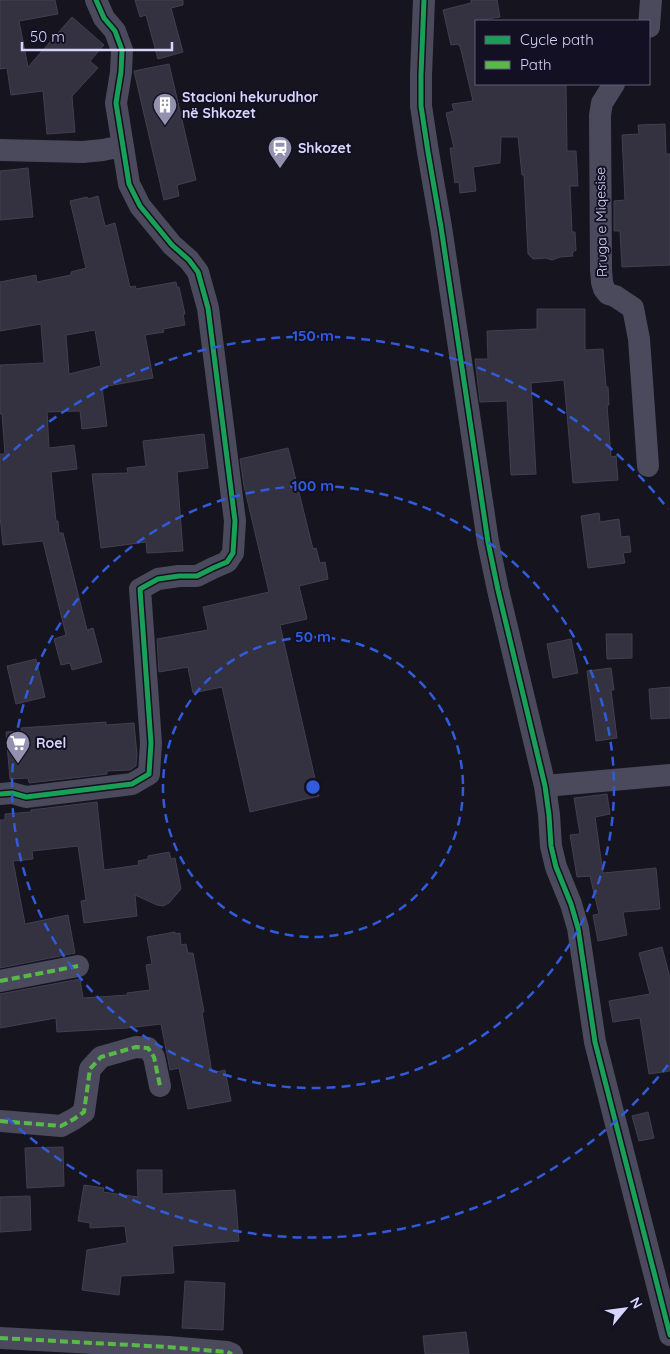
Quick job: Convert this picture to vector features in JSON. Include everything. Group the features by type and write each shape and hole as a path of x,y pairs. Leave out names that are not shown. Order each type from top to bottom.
{"street":[{"path":"0,794 12,793 26,797 132,784 149,774 151,743 140,590 158,579 197,576 227,562 233,553 234,521 208,308 198,272 189,260 172,245 140,206 129,184 116,103 122,50 115,32 104,18 96,0"},
{"path":"424,0 421,106 488,542 545,786 550,815 551,846 556,867 571,904 578,928 595,1042 670,1335"},
{"path":"650,20 651,0"},
{"name":"Rruga e Miqesise","path":"613,85 602,104 600,114 602,282 608,294 615,296 633,308 639,339 648,466"},
{"path":"0,150 82,152 122,146"},
{"path":"545,786 670,775"},
{"path":"0,981 78,966"},
{"path":"0,1121 61,1126 84,1112 90,1069 101,1057 136,1048 148,1048 154,1057 160,1086"},
{"path":"0,1338 168,1347 232,1354"},
{"path":"0,1344 2,1354"}],"building":[{"path":"0,0 55,0 58,14 19,21 28,67 72,17 104,45 90,61 98,68 72,96 75,132 47,134 43,91 11,95 7,68 0,69"},
{"path":"135,0 183,0 183,5 171,8 183,52 158,59 146,15 140,17"},
{"path":"471,0 497,0 500,17 475,20 475,85 566,85 567,151 576,151 578,186 570,186 572,232 575,232 576,250 572,253 573,256 552,260 546,258 533,259 528,254 524,175 522,175 518,137 501,137 500,163 473,167 476,191 460,193 459,182 455,183 450,148 454,148 446,113 454,111 452,104 473,101 460,46 459,44 451,45 443,10 471,3"},
{"name":"Stacioni hekurudhor në Shkozet","path":"169,64 196,180 177,185 179,196 164,200 134,71"},
{"path":"665,124 666,154 670,154 670,265 622,267 620,231 614,231 614,201 625,200 622,135 639,134 638,125"},
{"path":"28,168 33,217 0,220 0,171"},
{"path":"98,196 105,226 115,223 130,287 135,286 136,289 176,282 177,287 179,287 185,314 183,314 185,325 163,329 164,332 145,335 153,378 102,387 107,426 82,429 80,411 47,412 49,448 74,445 77,469 51,472 56,521 58,521 59,533 63,533 87,630 93,628 102,662 72,670 70,663 61,665 54,639 66,635 43,541 3,545 0,516 0,454 5,454 2,414 0,414 0,365 44,363 41,324 0,331 0,282 36,275 37,282 71,275 71,272 86,268 70,201 87,197 88,199","holes":["95,330 101,366 69,374 66,335"]},
{"path":"537,309 585,309 585,350 603,349 606,387 608,387 609,405 607,405 611,457 616,456 618,480 573,483 564,380 531,383 536,474 511,475 507,401 480,402 475,359 488,359 487,331 537,329"},
{"path":"204,434 208,468 177,472 183,551 147,553 146,542 101,548 92,474 128,473 127,468 146,466 143,441"},
{"path":"288,448 313,549 316,548 320,563 325,562 328,579 299,586 307,619 280,625 319,796 250,812 222,687 193,693 188,667 159,672 157,639 208,630 203,607 269,592 244,486 240,459"},
{"path":"599,513 600,522 619,519 621,537 629,536 631,552 623,553 625,563 588,568 581,516"},
{"path":"606,634 632,634 632,658 607,659"},
{"path":"571,639 578,673 553,678 547,644"},
{"path":"36,659 45,697 16,704 7,666"},
{"path":"611,668 614,690 611,690 617,738 596,741 587,671"},
{"path":"670,687 670,718 651,719 649,689"},
{"path":"106,722 106,725 134,723 137,755 136,766 130,770 107,771 107,774 29,783 28,778 10,779 6,732 22,731 21,728"},
{"path":"607,794 610,814 595,817 603,873 656,868 660,909 623,912 627,935 598,941 593,915 599,914 590,876 577,877 570,835 580,834 574,798"},
{"path":"97,802 104,870 139,865 138,861 148,859 148,856 169,852 171,859 175,858 181,889 169,903 163,906 135,895 137,916 84,923 81,901 86,900 78,846 32,851 33,859 13,861 25,924 68,915 75,953 0,968 0,820 5,820 5,814"},
{"path":"175,932 175,934 180,933 181,945 186,944 188,953 193,953 204,1012 202,1012 212,1073 225,1070 231,1101 188,1109 179,1068 170,1070 161,1024 57,1032 56,1018 0,1028 0,994 80,979 83,998 128,995 127,993 150,990 146,965 152,964 147,937"},
{"path":"662,947 670,978 670,1071 649,1074 640,1018 613,1022 609,1001 650,994 639,953"},
{"path":"648,1112 654,1138 639,1141 632,1116"},
{"path":"63,1147 64,1186 27,1188 25,1148"},
{"path":"137,1170 162,1170 162,1194 235,1190 239,1241 172,1246 174,1273 121,1276 119,1295 82,1290 87,1250 127,1243 125,1226 90,1228 90,1223 78,1221 84,1185 104,1188 103,1192 138,1197"},
{"path":"30,1196 31,1230 0,1232 0,1197"},
{"path":"185,1281 225,1283 223,1330 182,1328"},
{"path":"466,1332 469,1354 425,1354 423,1336"}],"marked path":[{"path":"0,981 78,966"},
{"path":"0,1121 61,1126 74,1119 84,1112 90,1069 101,1057 136,1047 148,1048 154,1057 160,1086"},
{"path":"0,1338 168,1347 232,1354"}],"cycle path":[{"path":"0,794 12,793 26,797 132,784 149,774 151,743 140,589 158,579 197,576 227,562 233,553 235,521 208,308 198,272 189,260 172,245 140,206 129,184 116,103 122,50 115,31 104,18 96,0"},
{"path":"424,0 421,106 488,542 545,786 551,846 556,867 571,904 578,928 595,1042 670,1335"}],"place":[{"name":"Stacioni hekurudhor në Shkozet","path":"165,126"},
{"name":"Shkozet","path":"280,169"},
{"name":"Roel","path":"18,764"}]}
